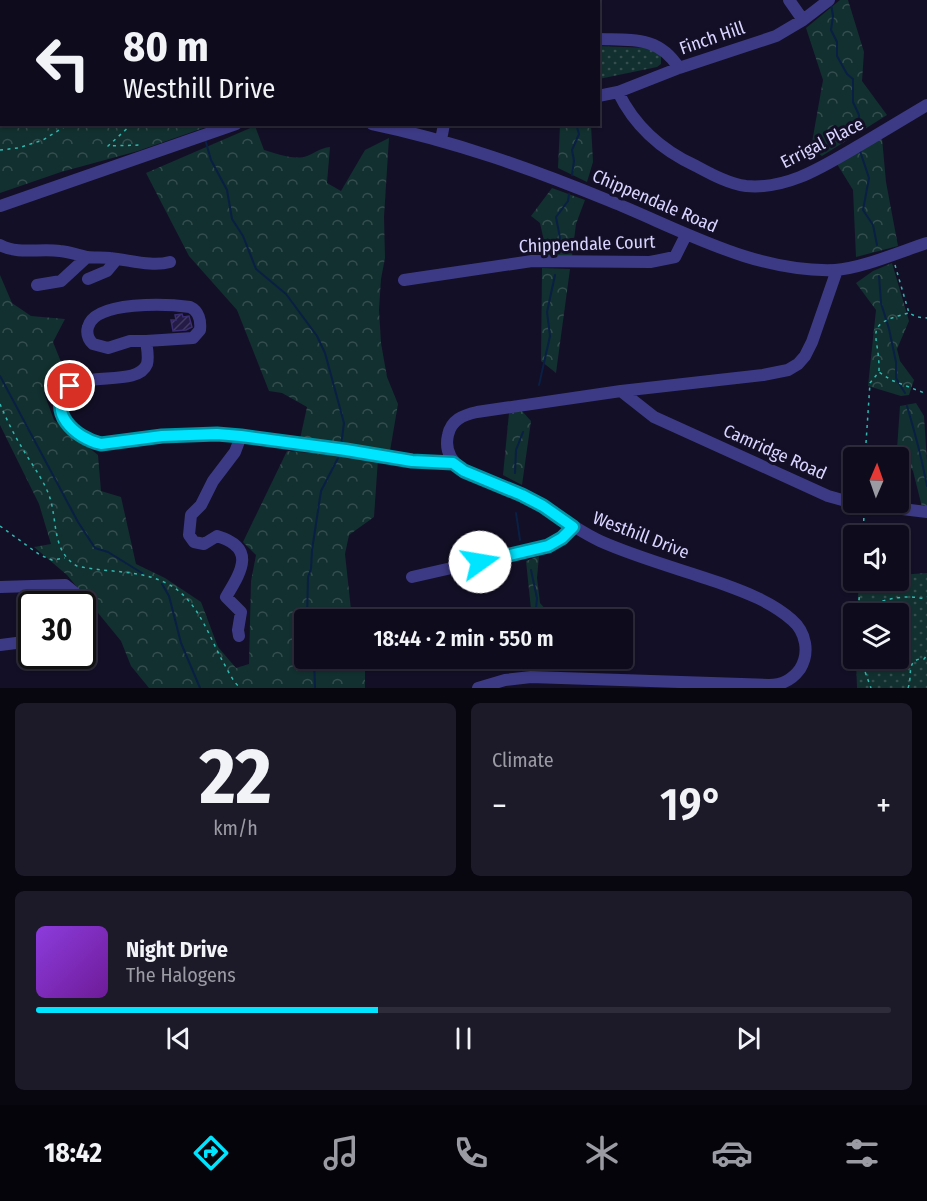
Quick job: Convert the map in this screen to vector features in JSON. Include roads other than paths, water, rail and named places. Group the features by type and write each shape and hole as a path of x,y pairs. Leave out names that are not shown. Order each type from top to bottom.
{"street":[{"path":"789,0 803,20"},
{"name":"Finch Hill","path":"600,96 618,92 679,68 776,36 803,20 829,0"},
{"path":"600,39 656,44 673,58 679,68"},
{"name":"Errigal Place","path":"618,92 631,116 658,145 675,156 732,183 756,186 776,185 802,177 927,105"},
{"path":"0,206 231,126"},
{"name":"Chippendale Road","path":"381,126 441,140 536,171 630,209 686,235 762,261 837,270 927,243"},
{"path":"441,140 444,126"},
{"name":"Chippendale Court","path":"404,280 532,261 650,262 664,260 675,257 686,235"},
{"path":"0,245 26,252 45,250 76,253 87,257 160,265 170,262"},
{"path":"37,285 61,281 87,257"},
{"path":"88,279 112,267 117,259"},
{"path":"146,341 148,362 139,373 76,383 70,386 63,395 61,406 63,418 75,432 91,442 112,443 187,435 241,436 412,461 453,463 446,444 448,432 460,417 477,412 788,370 798,364 808,349 837,270"},
{"path":"135,305 190,307 199,317 200,330 193,338 146,341 103,348 90,341 87,334 88,326 96,316 135,305"},
{"name":"Camridge Road","path":"621,391 654,417 828,496 853,503 927,512"},
{"path":"239,636 242,612 226,597 242,569 244,560 240,552 225,539 217,536 204,544 194,542 189,535 189,529 191,514 201,505 213,481 235,452 241,436"},
{"name":"Westhill Drive","path":"453,463 464,471 522,495 543,506 573,527 611,545 734,588 777,608 797,624 803,635 806,652 799,671 784,682 769,686 531,677 505,680 477,688"},
{"path":"412,577 548,546 562,538 573,527"},
{"path":"0,587 65,585 72,591"},
{"path":"0,645 18,643"}],"waterway":[{"path":"831,4 833,16 831,30 837,42 837,56 847,74 853,79 853,102 859,115 858,133"},
{"path":"572,175 574,161 572,150 579,134 577,126"},
{"path":"205,139 211,160 227,190 232,219 243,236 256,269 286,294 317,336 325,353 344,423 341,446"},
{"path":"860,151 869,178 863,210 873,225 877,245"},
{"path":"558,250 560,238 556,217 568,201 569,194"},
{"path":"539,385 550,336 547,312 555,275"},
{"path":"879,276 881,303 896,362 896,378 905,393"},
{"path":"0,376 78,522 95,548 108,552 142,573"},
{"path":"907,406 927,486"},
{"path":"515,473 516,450 523,432"},
{"path":"307,609 308,577 321,491 338,458"},
{"path":"516,513 520,540"},
{"path":"531,570 537,598 536,609"},
{"path":"162,584 169,596 181,643 200,688"},
{"path":"314,669 315,688"}]}
